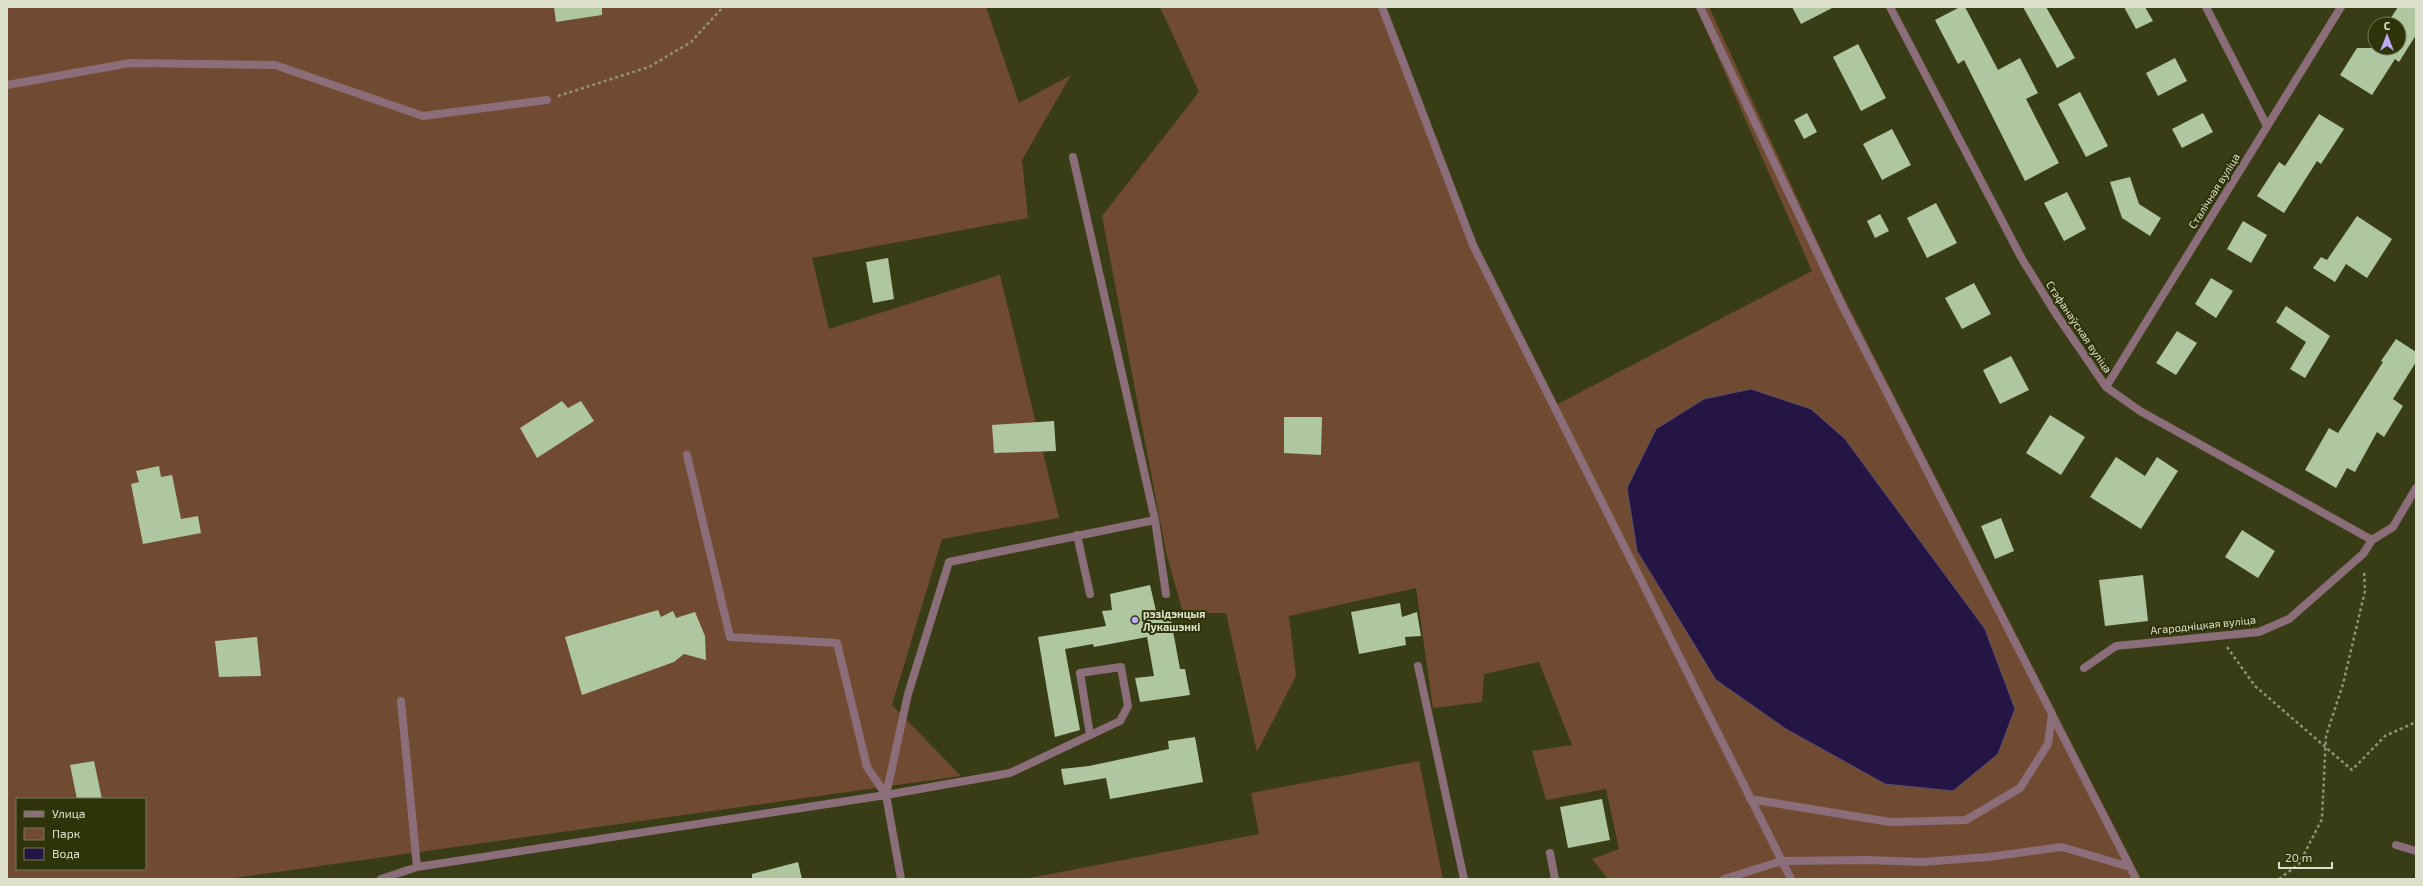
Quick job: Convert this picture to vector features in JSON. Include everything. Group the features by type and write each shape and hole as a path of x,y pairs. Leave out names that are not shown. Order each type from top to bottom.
{"street":[{"path":"1382,7 1473,244 1791,879"},
{"path":"1700,7 1844,309 2136,879"},
{"name":"Стэфанаўская вуліца","path":"1890,7 2022,260 2056,314 2106,387 2140,411 2372,540"},
{"path":"2206,7 2267,126"},
{"name":"Сталічная вуліца","path":"2106,387 2341,7"},
{"path":"7,85 130,63 275,65 423,116 548,100"},
{"path":"1073,157 1155,520 1166,594"},
{"path":"687,455 730,637 837,643 867,767 886,795"},
{"name":"Агародніцкая вуліца","path":"2084,668 2116,646 2259,632 2289,619 2363,554 2372,540 2393,527 2416,488"},
{"path":"901,879 886,795 908,694 949,562 1155,520"},
{"path":"1077,536 1090,594"},
{"path":"1418,666 1464,879"},
{"path":"381,879 417,867 886,795 1010,773 1120,721 1128,706 1121,667 1080,674 1090,735"},
{"path":"401,701 417,867"},
{"path":"1750,799 1890,822 1966,820 2020,788 2048,744 2052,714"},
{"path":"2396,846 2416,851"},
{"path":"1724,879 1782,861 1867,860 1922,862 1988,857 2062,847 2130,867"},
{"path":"1550,853 1555,879"}],"path":[{"path":"548,100 649,67 691,42 723,7"},
{"path":"2279,879 2299,864 2322,819 2326,736 2343,684 2365,591 2363,554"},
{"path":"2219,635 2255,686 2352,770 2385,736 2416,722"}],"green space":[{"path":"7,7 986,7 1019,103 1071,75 1022,160 1028,218 812,258 829,329 1000,275 1059,518 942,539 892,705 961,776 227,879 7,879"},
{"path":"1160,7 1382,7 1473,245 1554,406 1812,271 1696,7 1709,7 1839,288 2141,879 1608,879 1592,859 1619,849 1606,789 1546,800 1532,751 1572,745 1539,662 1484,674 1482,702 1433,708 1416,588 1289,616 1296,676 1257,752 1226,613 1183,613 1166,552 1102,216 1199,92"},
{"path":"1419,761 1443,879 1024,879 1259,834 1251,793"}],"water":[{"path":"1751,389 1811,409 1845,439 1985,629 2015,709 1998,754 1953,791 1885,784 1786,729 1716,680 1637,551 1627,488 1656,429 1704,399"}],"building":[{"path":"554,7 602,7 602,15 556,22"},
{"path":"1792,7 1834,7 1801,24"},
{"path":"1960,7 1965,7 1998,70 2020,58 2038,93 2026,99 2059,163 2025,181 1964,60 1958,64 1935,20"},
{"path":"2023,7 2046,7 2075,58 2057,68"},
{"path":"2124,7 2145,7 2153,21 2136,29"},
{"path":"2398,7 2416,7 2416,35 2407,49 2407,16 2392,16"},
{"path":"1858,44 1886,98 1861,111 1833,57"},
{"path":"2357,48 2367,48 2367,56 2403,56 2399,62 2395,59 2372,95 2340,75"},
{"path":"2175,58 2187,81 2158,96 2146,73"},
{"path":"2080,92 2108,146 2086,157 2058,104"},
{"path":"1807,113 1817,132 1804,139 1794,120"},
{"path":"2203,113 2213,132 2182,148 2172,129"},
{"path":"2319,114 2344,129 2321,164 2317,161 2284,213 2257,196 2279,162 2285,166"},
{"path":"1892,129 1911,165 1882,180 1863,144"},
{"path":"2130,177 2139,204 2161,218 2150,236 2122,218 2110,182"},
{"path":"2067,192 2086,229 2064,241 2044,203"},
{"path":"1936,203 1957,243 1927,258 1907,218"},
{"path":"1880,214 1889,231 1875,238 1867,221"},
{"path":"2357,216 2392,239 2367,278 2346,264 2335,282 2313,268 2321,257 2327,260"},
{"path":"2243,221 2267,235 2251,263 2227,249"},
{"path":"888,258 894,299 873,303 866,262"},
{"path":"2211,278 2233,291 2216,318 2195,304"},
{"path":"1974,283 1991,314 1962,329 1945,298"},
{"path":"2286,306 2330,336 2305,378 2290,369 2306,342 2276,322"},
{"path":"2177,331 2197,343 2176,375 2156,363"},
{"path":"2396,339 2416,352 2416,362 2393,399 2403,406 2384,437 2377,432 2355,472 2347,468 2336,488 2305,470 2329,428 2338,433 2383,362 2381,361"},
{"path":"2011,356 2029,390 2000,404 1983,370"},
{"path":"562,401 568,408 581,401 594,421 537,458 520,428"},
{"path":"2050,415 2085,437 2061,475 2026,453"},
{"path":"1284,417 1322,417 1321,455 1284,453"},
{"path":"1054,421 1056,451 994,453 992,425"},
{"path":"2116,457 2145,476 2157,457 2178,471 2141,529 2090,497"},
{"path":"159,466 161,477 172,475 181,519 198,516 201,533 143,544 131,484 139,482 136,471"},
{"path":"2001,518 2014,551 1995,559 1981,526"},
{"path":"2242,530 2275,551 2258,578 2225,557"},
{"path":"2143,575 2148,621 2105,626 2099,580"},
{"path":"1150,585 1156,611 1162,610 1165,622 1171,620 1180,669 1185,669 1190,695 1140,702 1135,678 1154,676 1147,637 1094,647 1093,644 1065,649 1080,730 1055,737 1038,637 1106,626 1102,611 1112,610 1110,594"},
{"path":"1400,603 1402,617 1417,612 1421,636 1405,637 1406,645 1359,654 1351,612"},
{"path":"658,610 661,617 673,611 676,618 695,612 705,636 706,660 684,654 674,662 582,695 565,637"},
{"path":"257,637 261,676 219,677 215,641"},
{"path":"1195,737 1203,782 1110,799 1106,778 1064,785 1061,769 1089,766 1169,749 1168,741"},
{"path":"94,761 102,798 77,798 70,765"},
{"path":"1602,799 1610,840 1568,848 1560,807"},
{"path":"798,862 802,879 752,879 752,874"}],"place":[{"name":"рэзідэнцыя Лукашэнкі","path":"1135,620"}]}
